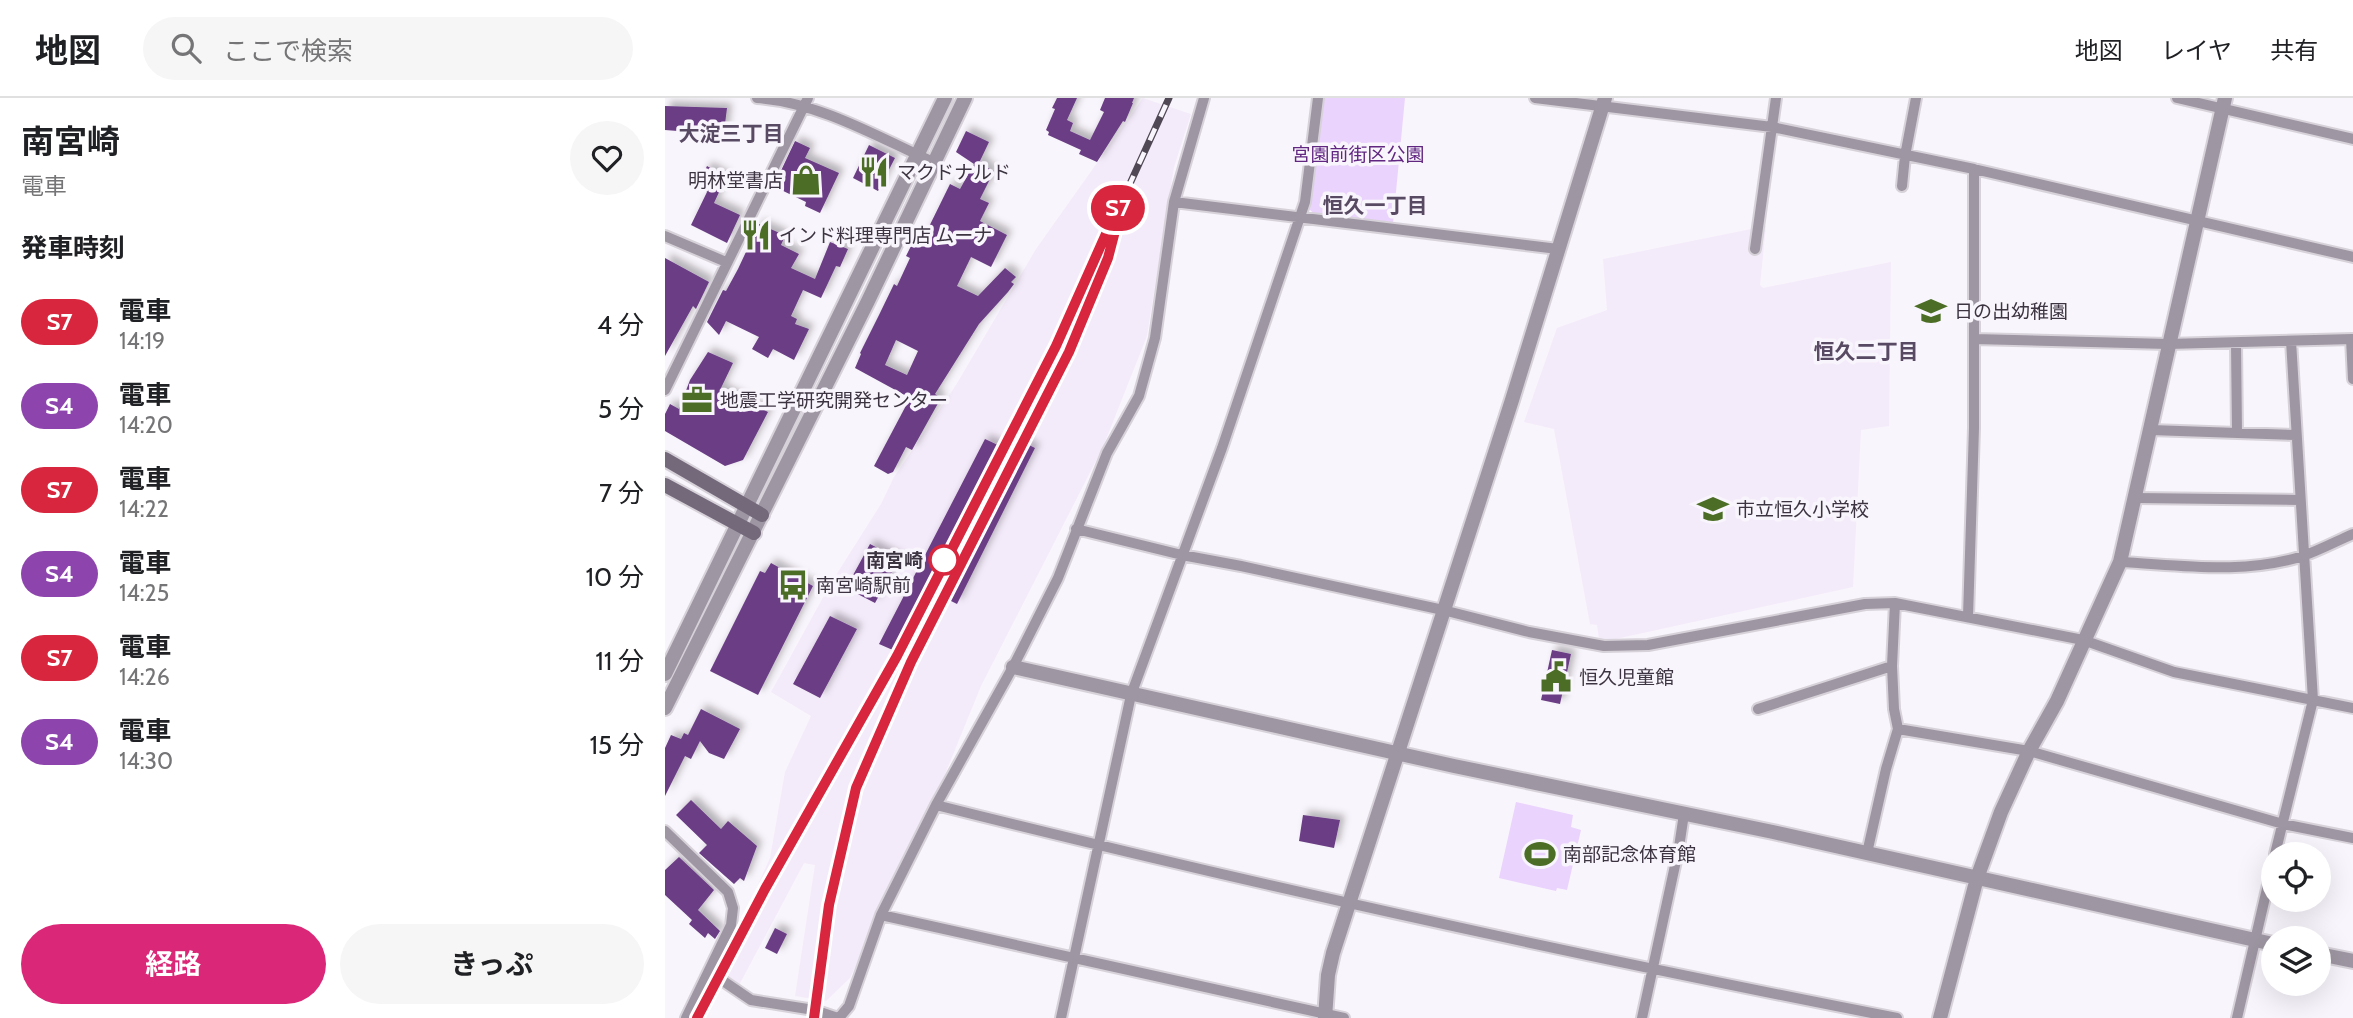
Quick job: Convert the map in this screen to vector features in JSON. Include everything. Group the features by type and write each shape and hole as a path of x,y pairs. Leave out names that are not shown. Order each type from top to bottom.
{"main road":[{"path":"665,460 762,515"},
{"path":"665,485 754,533"}],"street":[{"path":"757,98 807,102 933,163"},
{"path":"665,674 945,98"},
{"path":"665,708 670,686 754,533 965,98"},
{"path":"710,972 751,1000 814,1010 838,1018 849,1006 881,915 936,805 1013,667 1058,578 1107,453 1139,396 1155,338 1174,202 1203,98"},
{"path":"1061,1018 1131,695 1222,448 1301,217 1318,98"},
{"path":"1535,98 1604,102 1772,127 1974,169 2353,257"},
{"path":"1755,249 1776,98"},
{"path":"1902,186 1916,98"},
{"path":"2178,98 2224,103 2353,139"},
{"path":"665,390 807,102"},
{"path":"1325,1016 1328,975 1333,953 1508,414 1604,102"},
{"path":"1940,1018 1977,878 2001,812 2028,751 2057,701 2120,562 2224,103"},
{"path":"1968,617 1974,339 1974,169"},
{"path":"1174,202 1558,249"},
{"path":"665,236 726,262"},
{"path":"1974,339 2168,344 2352,339 2353,379"},
{"path":"2279,842 2313,701 2302,556 2291,341"},
{"path":"2236,343 2237,433"},
{"path":"2151,430 2296,435"},
{"path":"2135,498 2299,500"},
{"path":"1076,529 1182,555 1443,610 1529,632 1604,646 1648,645 1865,604 1895,603 2083,640 2174,672 2353,708"},
{"path":"2120,562 2224,568 2254,565 2302,556 2353,534"},
{"path":"1867,853 1898,729 1892,666 1895,603"},
{"path":"1758,709 1892,666"},
{"path":"1013,667 2261,941"},
{"path":"1898,729 2028,751 2283,824 2353,838"},
{"path":"936,805 1350,905 1653,971 1897,1018"},
{"path":"1642,1018 1684,814"},
{"path":"665,831 728,892 733,908 731,925 686,1018"},
{"path":"2237,1018 2261,912"},
{"path":"881,915 1325,1016 1344,1018"},
{"path":"2331,956 2353,961"}],"shaded area":[{"path":"1143,98 1191,114 1174,167 1147,336 1103,447 981,686 941,784 850,978 826,1001 795,996 815,865 804,863 738,987 719,971 770,858 785,772 811,716 771,692 831,583 881,504 894,477 956,385 1036,249"},
{"name":"市立恒久小学校","path":"1766,226 1760,285 1763,288 1891,262 1889,426 1861,430 1853,587 1611,640 1599,639 1597,625 1590,624 1554,429 1524,422 1557,328 1607,310 1603,259"}],"green space":[{"name":"宮園前街区公園","path":"1323,98 1405,98 1393,223 1315,214 1310,210"},
{"name":"南部記念体育館","path":"1516,802 1573,815 1571,827 1581,830 1567,890 1557,888 1556,891 1499,878"}],"building":[{"path":"1057,98 1077,98 1067,120 1073,123 1070,131 1090,140 1104,112 1100,110 1105,98 1134,98 1125,122 1123,121 1097,162 1079,154 1081,150 1048,135 1046,130"},
{"path":"665,106 727,108 724,132 665,130"},
{"path":"966,131 989,142 980,161 994,171 980,199 989,203 980,221 1007,235 991,267 971,257 957,286 978,296 1005,268 1016,277 1008,292 979,324 935,394 941,398 912,450 906,447 893,472 888,474 874,466 910,398 855,368 894,284 897,286 910,258 906,256 913,242 920,245 950,184 960,189 974,164 956,152","holes":["896,340 918,351 907,375 885,365"]},
{"name":"明林堂書店","path":"795,141 810,148 805,158 839,173 820,213 805,206 806,202 775,187"},
{"name":"マクドナルド","path":"869,145 895,158 878,191 853,178"},
{"path":"707,166 726,177 714,203 740,215 727,243 691,225 707,192 697,188"},
{"path":"759,224 782,234 784,238 781,245 799,254 791,268 815,279 830,242 848,249 840,267 836,266 821,298 803,290 791,316 797,319 795,324 809,329 794,360 773,349 768,358 752,349 759,337 726,321 719,335 707,322 723,290 726,291 738,269"},
{"path":"665,258 709,282 696,309 693,306 665,356"},
{"path":"708,352 733,363 721,388 768,412 743,460 725,466 665,431 665,414 670,404 679,409 690,380"},
{"path":"985,439 1000,446 895,651 879,644"},
{"path":"1025,443 1035,448 957,604 947,599"},
{"path":"870,544 899,559 875,603 846,588"},
{"path":"771,563 813,586 758,695 710,671 760,571 765,573"},
{"path":"830,616 857,629 820,698 793,684"},
{"name":"恒久児童館","path":"1552,650 1571,654 1560,704 1541,700"},
{"path":"701,709 740,729 724,759 709,753 700,741 691,759 685,756 665,796 665,748 671,735 681,739 684,733 688,735"},
{"path":"691,800 721,829 728,821 757,846 744,881 740,878 734,884 699,853 707,845 676,815"},
{"path":"1303,815 1340,820 1334,848 1299,841"},
{"path":"679,857 714,890 698,910 720,931 715,939 708,933 705,938 689,924 692,920 665,895 665,870"},
{"path":"775,928 787,934 777,954 765,948"}],"railway":[{"path":"697,1018 765,889 897,656 1056,346 1169,98"},
{"path":"814,1018 829,905 856,788 910,662 1069,352 1108,258 1113,239"}],"train":[{"name":"S7","path":"697,1018 765,889 897,656 1056,346 1126,189 1108,258 1069,352 911,662 856,788 829,905 814,1018"}],"place":[{"name":"マクドナルド","path":"874,172"},
{"name":"明林堂書店","path":"806,180"},
{"name":"インド料理専門店 ムーナ","path":"756,235"},
{"name":"日の出幼稚園","path":"1931,311"},
{"name":"地震工学研究開発センター","path":"697,400"},
{"name":"市立恒久小学校","path":"1713,509"},
{"name":"南宮崎","path":"944,560"},
{"name":"南宮崎駅前","path":"793,585"},
{"name":"恒久児童館","path":"1556,677"},
{"name":"南部記念体育館","path":"1540,854"}],"district":[{"name":"大淀三丁目","path":"731,133"},
{"name":"恒久一丁目","path":"1375,205"},
{"name":"恒久二丁目","path":"1866,351"}]}
